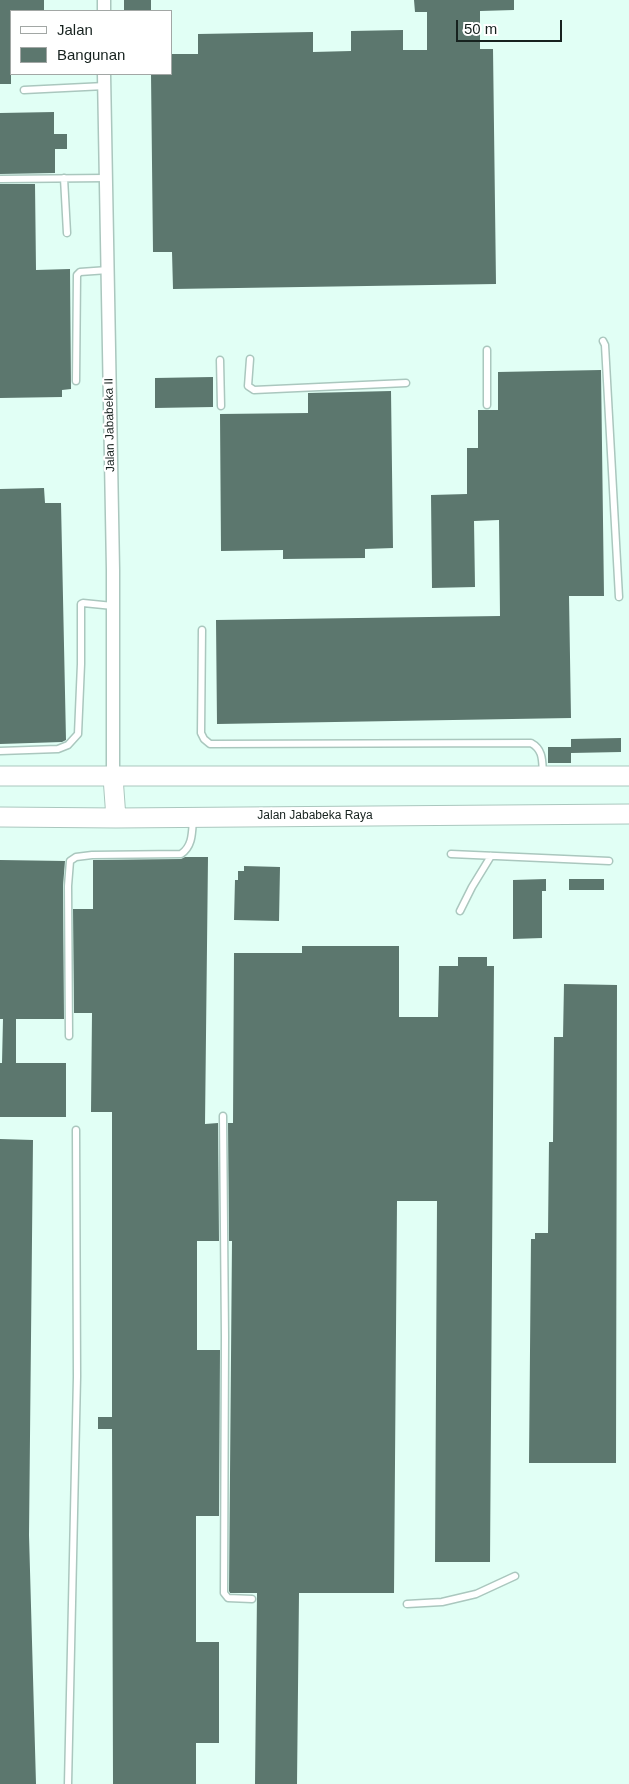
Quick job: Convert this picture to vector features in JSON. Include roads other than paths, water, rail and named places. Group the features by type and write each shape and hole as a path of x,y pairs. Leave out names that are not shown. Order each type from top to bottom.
{"main road":[{"path":"0,776 621,776"},
{"path":"113,777 116,818"},
{"name":"Jalan Jababeka Raya","path":"0,817 116,818 620,814"}],"street":[{"name":"Jalan Jababeka II","path":"105,80 113,606 113,777"}],"lane":[{"path":"24,90 105,80"},
{"path":"64,178 66,233"},
{"path":"0,179 106,178"},
{"path":"76,381 77,275 80,272 108,270"},
{"path":"603,341 605,345 618,597"},
{"path":"486,350 487,405"},
{"path":"220,360 221,406"},
{"path":"250,360 248,386 254,390 406,383"},
{"path":"0,750 58,749 68,746 78,734 81,604 113,606"},
{"path":"202,630 201,733 210,744 531,742 539,748 543,776"},
{"path":"69,1036 68,886 70,860 76,857 92,856 181,854 191,842 193,817"},
{"path":"451,854 609,861"},
{"path":"460,911 490,856"},
{"path":"223,1116 225,1318 224,1593 228,1598 252,1599"},
{"path":"68,1784 77,1377 76,1130"},
{"path":"407,1604 442,1602 476,1594 515,1576"}]}
